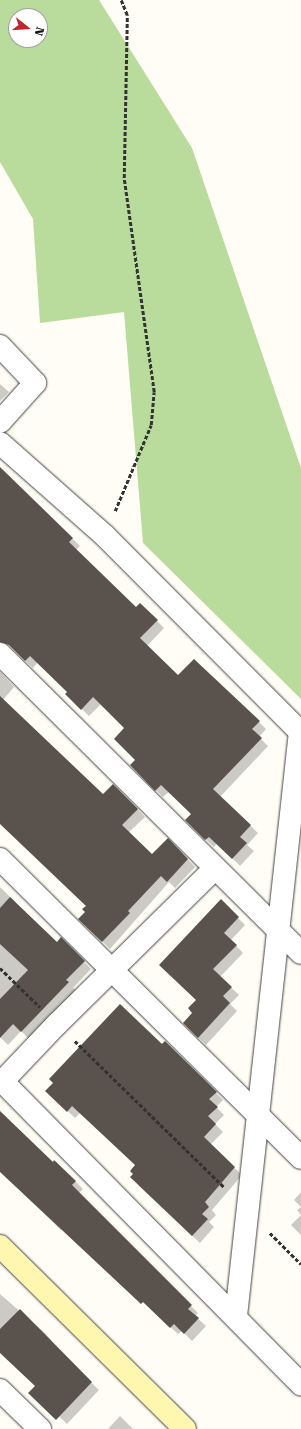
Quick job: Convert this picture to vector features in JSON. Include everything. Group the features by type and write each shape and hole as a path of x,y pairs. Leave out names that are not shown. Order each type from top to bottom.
{"street":[{"path":"0,346 35,383 0,422"},
{"path":"0,443 105,536 301,732 257,1114 236,1316"},
{"path":"0,654 214,869 301,953"},
{"path":"0,859 301,1158"},
{"path":"214,869 1,1081 236,1316 301,1384"},
{"path":"0,1246 185,1429"},
{"path":"0,1390 40,1429"}],"path":[{"path":"105,536 151,425 154,392 124,178 127,15 121,0"},
{"path":"0,968 301,1264"}],"green space":[{"path":"0,0 99,0 192,148 301,468 301,699 143,543 124,312 40,323 33,219 0,162"}],"building":[{"path":"0,467 73,538 69,542 136,607 140,603 158,620 140,638 178,675 194,659 260,721 252,729 262,738 213,789 251,825 240,837 247,843 232,859 209,837 205,840 185,820 191,814 161,785 155,791 130,765 135,760 114,739 124,728 93,697 81,710 65,694 67,692 30,656 25,661 9,645 0,642"},
{"path":"0,696 103,794 113,784 138,809 122,825 152,854 168,838 188,859 167,882 161,876 128,911 130,913 102,942 78,919 85,912 82,909 86,906 0,824"},
{"path":"10,897 57,942 61,937 85,961 66,980 69,982 21,1032 13,1024 0,1038 0,999 28,970 0,944 0,908"},
{"path":"221,899 239,917 224,933 237,945 213,969 232,987 223,996 230,1003 198,1038 183,1023 192,1013 188,1008 196,1000 159,965"},
{"path":"120,1004 162,1044 165,1041 217,1092 209,1099 218,1107 208,1116 216,1124 204,1137 235,1167 205,1202 209,1207 202,1214 208,1219 192,1236 130,1177 133,1174 130,1171 135,1165 72,1106 67,1112 45,1091 53,1083 49,1079"},
{"path":"0,1111 53,1162 54,1160 76,1181 72,1185 192,1305 188,1309 199,1318 184,1334 174,1324 170,1328 143,1302 141,1304 0,1172"},
{"path":"20,1309 92,1382 56,1420 28,1393 35,1386 0,1353 0,1329"}]}
